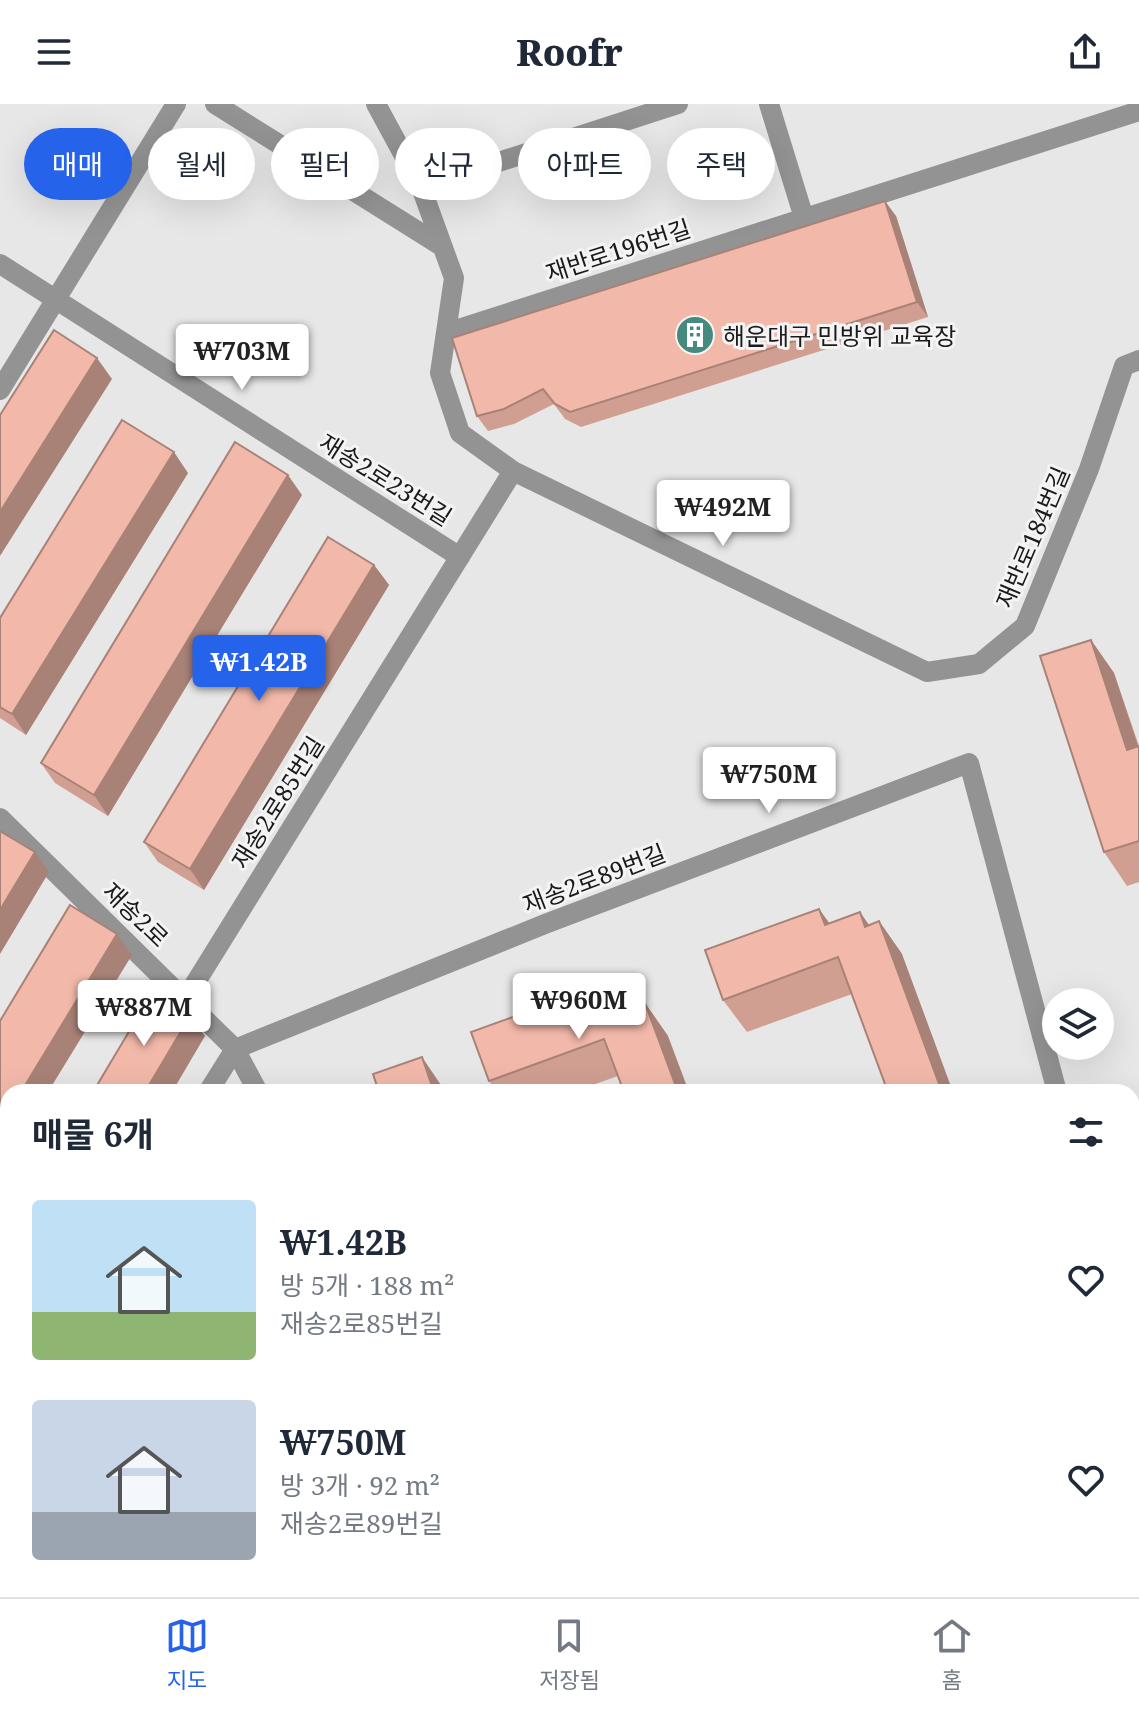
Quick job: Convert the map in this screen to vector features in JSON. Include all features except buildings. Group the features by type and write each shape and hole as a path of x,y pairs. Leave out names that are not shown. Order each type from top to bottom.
{"street":[{"path":"0,390 176,104"},
{"path":"215,104 443,247"},
{"name":"재반로184번길","path":"376,104 395,139"},
{"path":"502,161 678,104"},
{"path":"769,104 804,218"},
{"name":"재반로196번길","path":"449,332 1139,111"},
{"name":"재반로184번길","path":"426,200 454,278 449,332 440,373 460,433 513,471 927,672 979,664 1025,626 1089,469 1124,366 1139,360"},
{"name":"재송2로23번길","path":"0,264 460,557"},
{"name":"재송2로85번길","path":"186,998 513,471"},
{"name":"재송2로89번길","path":"235,1049 545,924 969,763 1055,1084"},
{"name":"재송2로","path":"4,832 186,998 235,1049 254,1084"},
{"path":"213,1084 235,1049"}],"place":[{"name":"해운대구 민방위 교육장","path":"695,335"}]}
